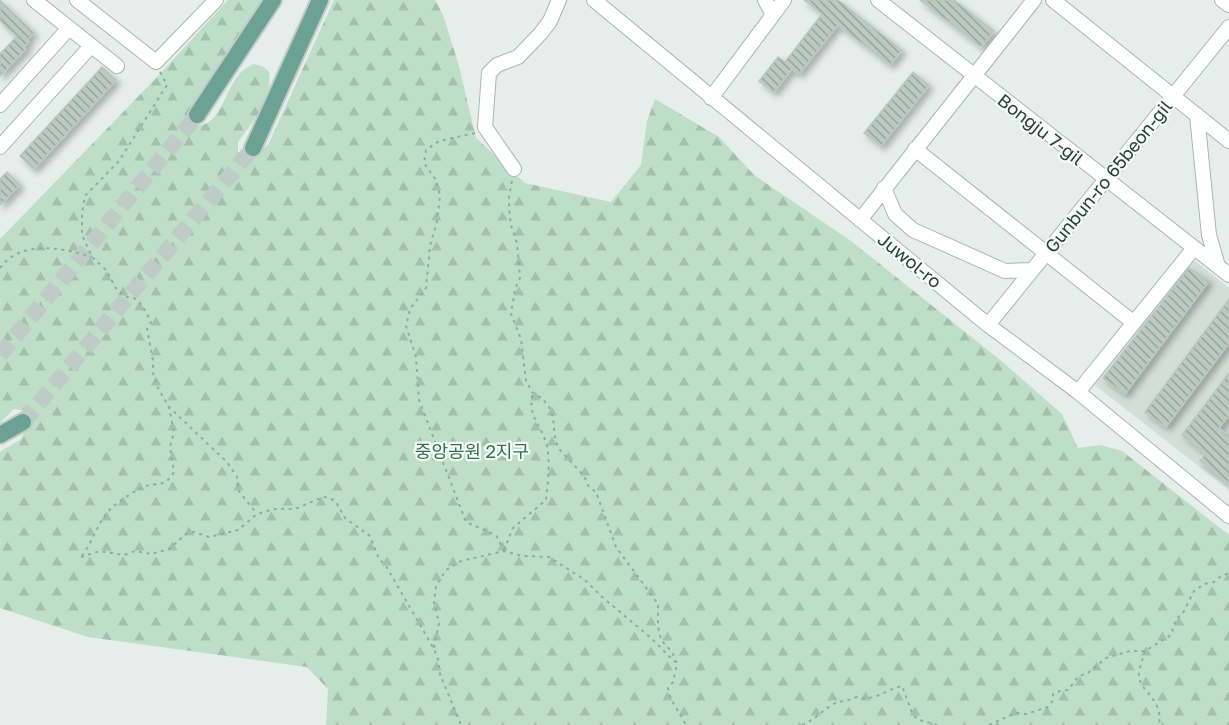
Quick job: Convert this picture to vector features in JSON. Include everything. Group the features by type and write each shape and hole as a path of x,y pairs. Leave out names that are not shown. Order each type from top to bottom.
{"main road":[{"path":"197,115 273,0"},
{"path":"253,148 320,0"},
{"path":"0,435 23,422"}],"street":[{"path":"34,0 117,66"},
{"path":"76,0 156,62 216,0"},
{"path":"514,169 485,127 489,73 497,64 518,57 550,21 559,0"},
{"name":"Juwol-ro","path":"594,0 988,325 1078,392 1229,516"},
{"path":"765,0 773,15"},
{"path":"711,98 784,0"},
{"name":"Bongju 7-gil","path":"879,0 973,76 1226,272"},
{"path":"860,219 1034,0"},
{"path":"1053,0 1229,141"},
{"path":"1222,0 1229,5"},
{"path":"0,105 69,27"},
{"name":"Gunbun-ro 65beon-gil","path":"988,325 1229,27"},
{"path":"0,147 91,46"},
{"name":"Bongju 7-gil","path":"1197,115 1203,196 1209,235 1226,272"},
{"path":"915,149 1134,323"},
{"path":"884,188 895,214 913,231 1005,271 1032,270"},
{"path":"1078,392 1194,249"}],"path":[{"path":"156,62 167,85 119,161 85,196 82,235 92,257 106,270 117,290 126,297 134,298 148,314 151,322 147,329 153,373 158,388 169,407 227,462 237,477 238,490 257,514"},
{"path":"485,127 481,131 439,141 426,150 424,163 436,180 440,196 429,246 426,288 410,309 406,326 416,357 419,400 466,522 496,535 504,551"},
{"path":"514,169 509,209 517,243 520,278 515,289 512,314 521,339 525,381 533,393 542,398 549,407 554,417 555,439 559,449 584,476 589,487 596,492 616,547 658,604 658,626 661,640 672,652 677,664 673,682 668,688 669,698 686,725"},
{"path":"0,268 7,258 36,248 68,249 92,257"},
{"path":"504,551 513,528 546,500 549,461 545,441 536,424 530,403 533,393"},
{"path":"169,407 174,432 170,447 174,472 169,480 161,484 139,488 113,506 102,520 91,544 81,557 100,551 124,555 135,551 151,554 169,549 187,533 194,532 209,537 238,530 257,514 274,509 295,509 309,505 323,497 330,498 336,502 345,518 370,536 380,559 434,649 440,674 461,725"},
{"path":"434,649 439,623 434,603 436,586 446,570 461,561 504,551 522,556 549,557 585,579 677,664"},
{"path":"989,725 1016,713 1026,714 1047,707 1052,702 1053,694 1068,690 1078,677 1106,658 1130,651 1145,651 1171,635 1176,619 1183,613 1194,591 1229,573"},
{"path":"1145,651 1139,676 1143,686 1157,705 1159,725"},
{"path":"802,725 813,721 829,706 841,700 848,701 856,697 867,699 882,695 888,689 902,686 913,715 919,720 938,725"}],"shaded area":[{"path":"1190,257 1229,288 1229,490 1091,382"}],"green space":[{"name":"중앙공원 2지구","path":"228,0 262,0 190,111 188,119 192,125 203,125 212,120 236,79 244,70 254,64 264,67 269,72 268,92 261,110 238,142 238,152 243,158 252,157 268,145 334,0 435,0 443,15 459,66 476,138 525,183 611,202 641,165 647,121 655,99 719,137 754,175 851,241 999,359 1062,414 1078,448 1100,445 1122,451 1229,535 1229,725 326,725 328,689 307,667 88,637 0,608 0,452 21,439 30,421 26,411 14,409 0,423 0,239 159,75"}],"building":[{"path":"0,0 34,33 27,40 29,42 24,47 26,49 0,76 0,54 17,36 0,21"},
{"path":"804,0 838,0 902,50 890,65 838,25 799,74 792,69 774,92 759,81 778,57 785,62 822,14"},
{"path":"920,0 954,0 994,31 981,47"},
{"path":"102,67 116,80 34,169 20,156"},
{"path":"913,72 929,85 881,146 864,133"},
{"path":"7,172 20,185 0,205 0,179"},
{"path":"1189,268 1209,281 1125,394 1103,378"},
{"path":"1229,299 1229,343 1166,427 1145,412"},
{"path":"1229,373 1229,415 1219,428 1229,436 1229,483 1200,461 1206,454 1182,435"}],"tunnel":[{"path":"0,355 197,115"},
{"path":"23,422 253,148"}]}
